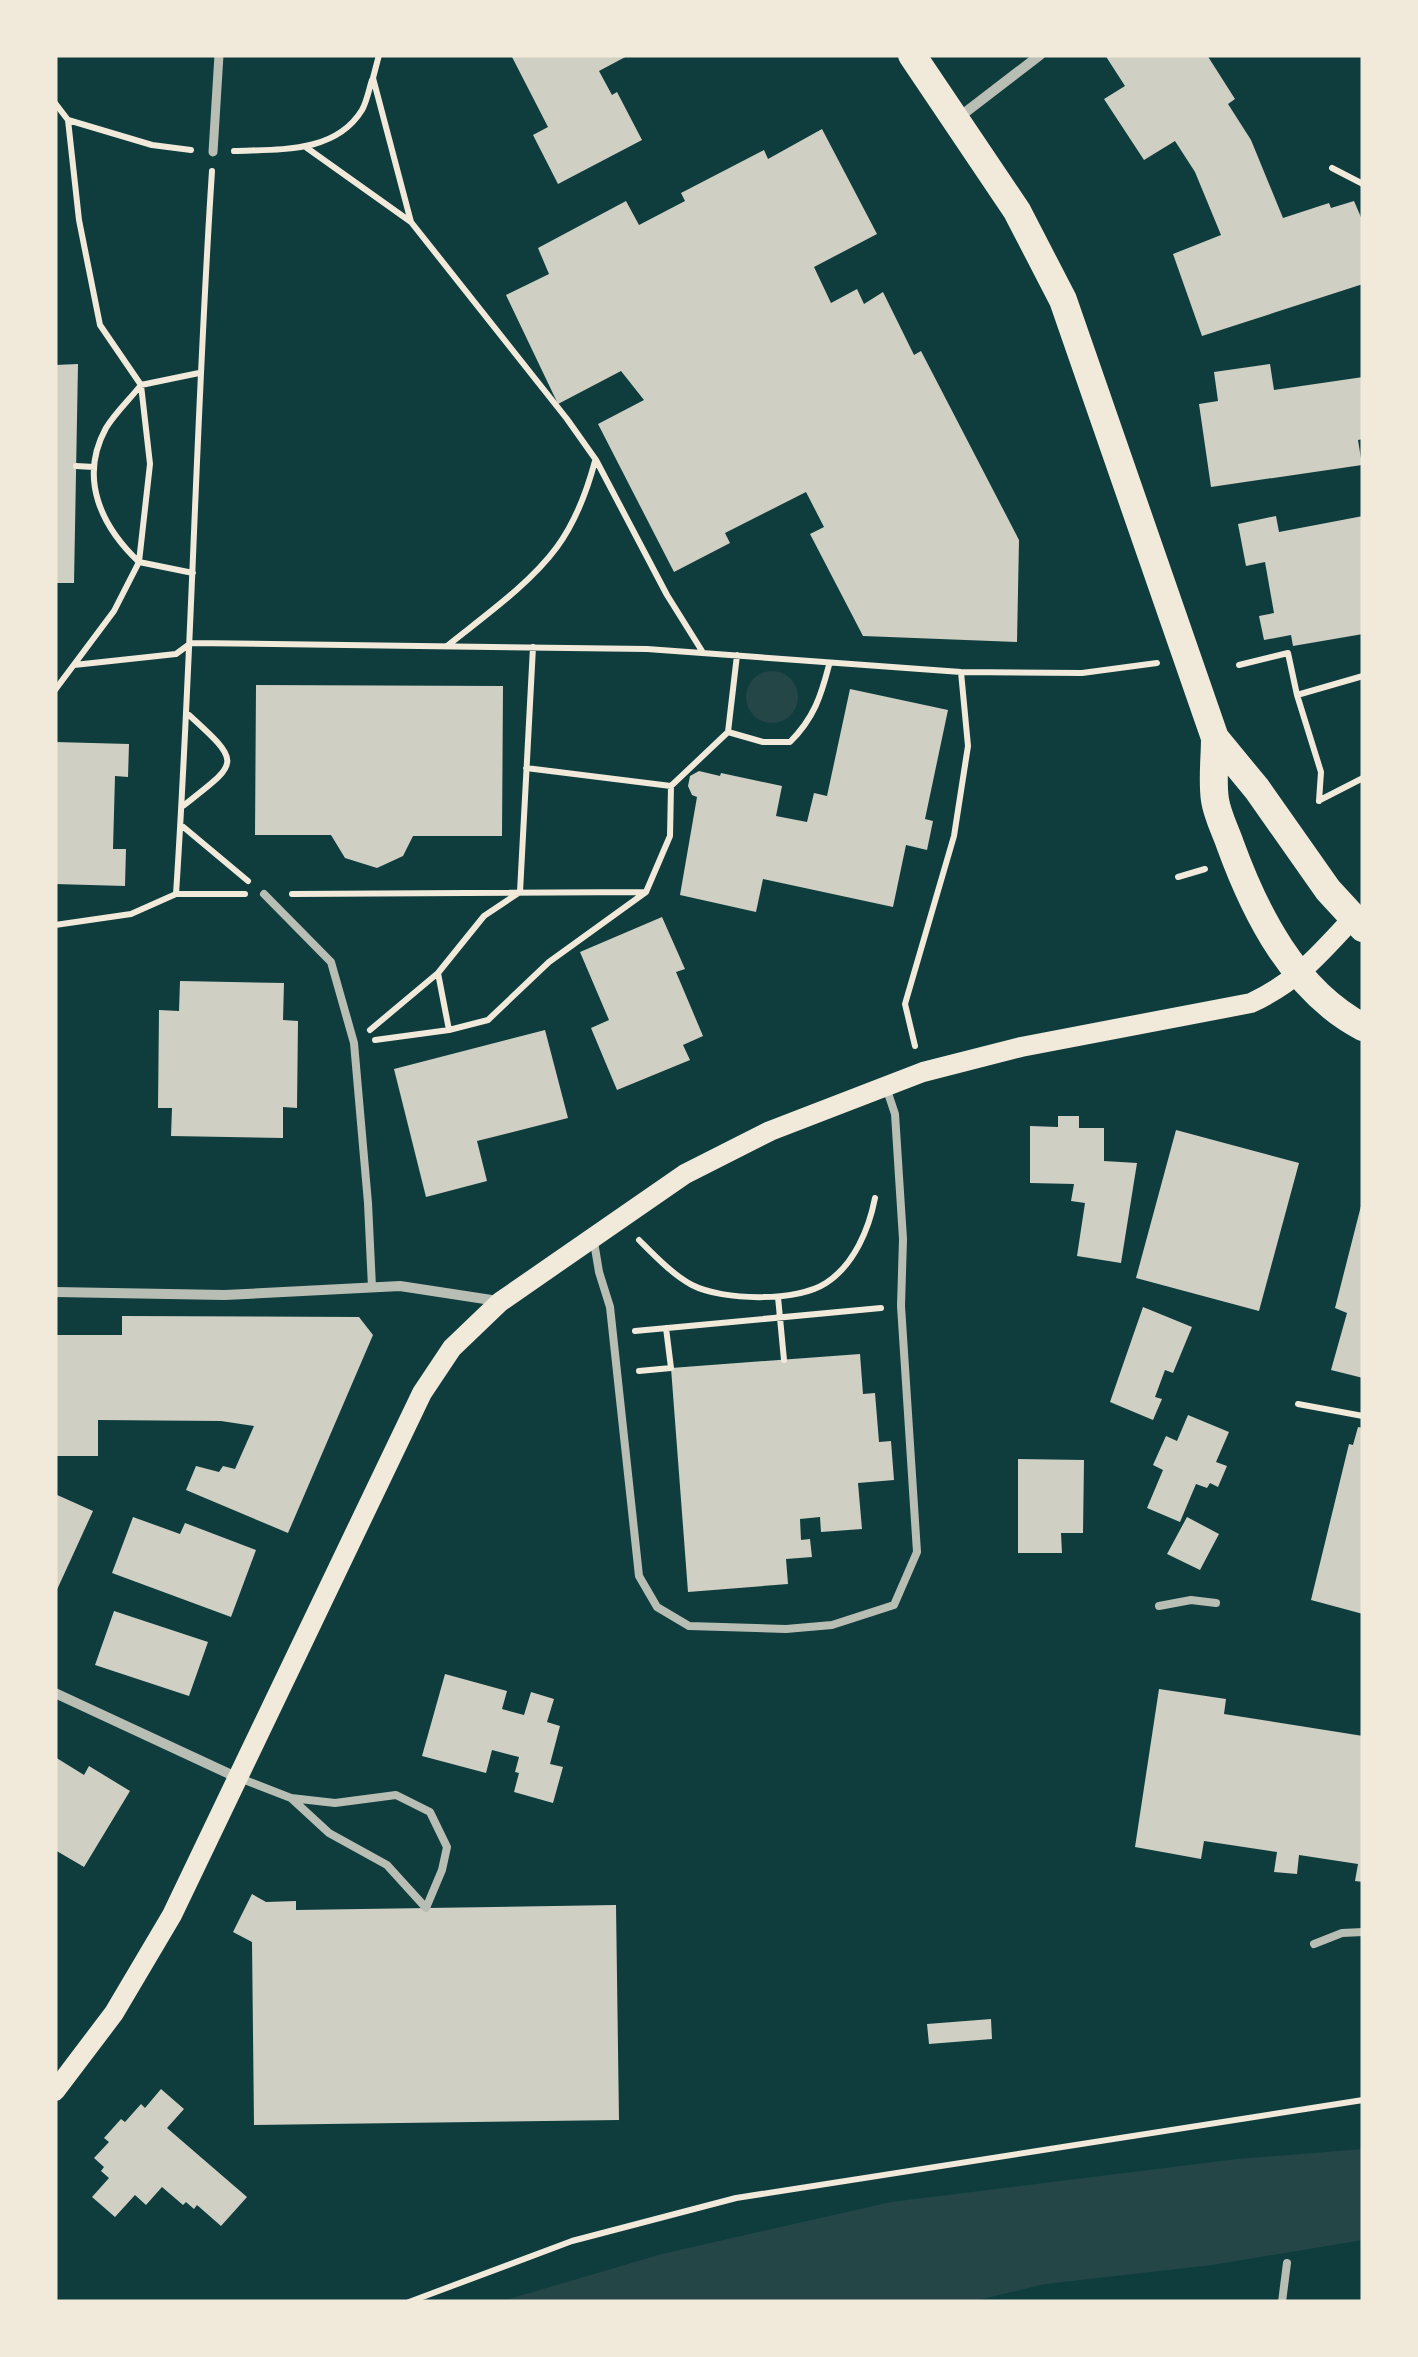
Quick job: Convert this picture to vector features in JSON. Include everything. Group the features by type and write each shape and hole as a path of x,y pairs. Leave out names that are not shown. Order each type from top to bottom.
{"highway":[{"path":"912,55 1031,234 1063,300 1215,738 1358,924"},
{"path":"1215,738 1215,800 1258,913 1302,974 1340,1011 1363,1027"}],"main road":[{"path":"55,2091 114,2013 172,1915 422,1393 452,1348 500,1302 685,1174 770,1131 923,1072 1022,1047 1252,1004 1302,974 1358,924"}],"street":[{"path":"213,152 218,55"},
{"path":"957,118 1040,55"},
{"path":"55,1292 224,1295 400,1286 500,1302"},
{"path":"55,1692 236,1777"}],"lane":[{"path":"264,894 331,962 354,1043 372,1287"},
{"path":"593,1237 614,1333 639,1576 657,1607 689,1626 786,1629 832,1625 894,1605 917,1552 895,1114 885,1085"},
{"path":"1159,1606 1190,1600 1216,1604"},
{"path":"236,1777 291,1798 335,1803 396,1795 430,1812 446,1847 442,1870 426,1908 387,1865 329,1833 291,1798"},
{"path":"1314,1944 1342,1933 1363,1932"},
{"path":"1282,2302 1287,2264"}],"path":[{"path":"379,55 373,78 411,222"},
{"path":"55,690 114,611 139,562 150,464 141,385 100,325 79,220 68,120"},
{"path":"307,148 411,222 568,419 596,460 667,596 703,652"},
{"path":"176,894 188,714 199,373 213,152"},
{"path":"1332,168 1363,184"},
{"path":"193,573 139,562 115,539 98,507 94,467 105,429 141,385 199,373"},
{"path":"447,646 508,596 557,548 586,492 596,460"},
{"path":"76,466 94,467"},
{"path":"74,665 176,654 191,643 703,652 961,672 1082,673 1136,664 1186,662"},
{"path":"520,892 533,647"},
{"path":"1239,665 1288,653 1321,772 1319,801 1363,778"},
{"path":"354,1043 449,1030 488,1020 550,962 646,892 670,836 672,786 728,732 737,655"},
{"path":"728,732 763,742 790,742 820,704 829,664"},
{"path":"914,1044 906,1004 954,836 968,746 961,672"},
{"path":"1297,695 1363,676"},
{"path":"182,807 223,775 228,760 224,747 188,714"},
{"path":"526,768 672,786"},
{"path":"180,824 264,894"},
{"path":"1178,877 1206,869"},
{"path":"354,1043 438,973 484,916 520,892"},
{"path":"55,926 131,914 176,894 646,892"},
{"path":"438,973 449,1030"},
{"path":"638,1239 692,1285 746,1298 778,1297 826,1284 858,1249 876,1186"},
{"path":"778,1297 784,1360"},
{"path":"614,1333 902,1306"},
{"path":"618,1373 670,1368 666,1328"},
{"path":"1298,1404 1363,1416"},
{"path":"409,2302 572,2241 736,2198 1363,2100"}],"shaded area":[{"path":"772,671 790,679 798,697 790,715 772,723 754,715 746,697 754,679"},
{"path":"1363,2149 1363,2240 1212,2265 1045,2284 970,2302 499,2302 662,2254 891,2202 1237,2159"}],"building":[{"path":"511,55 629,55 599,71 612,95 617,92 642,140 558,184 533,135 548,127"},
{"path":"1105,55 1207,55 1235,99 1228,104 1251,140 1283,218 1329,203 1331,208 1354,201 1363,222 1363,284 1202,336 1173,254 1221,235 1195,172 1175,141 1144,160 1104,99 1125,86"},
{"path":"822,129 877,234 814,267 831,303 857,289 864,304 883,292 914,355 921,351 1019,540 1017,642 863,636 810,534 824,527 806,492 725,533 730,543 674,572 598,424 644,400 621,371 558,404 506,295 549,274 538,248 626,201 639,225 685,201 681,193 764,150 768,159"},
{"path":"78,364 74,583 55,583 55,365"},
{"path":"1270,364 1274,390 1363,377 1363,439 1358,440 1362,465 1211,487 1199,404 1218,401 1214,372"},
{"path":"1276,516 1279,532 1363,516 1363,634 1293,646 1291,635 1264,640 1259,616 1274,613 1265,562 1246,566 1238,524"},
{"path":"256,685 503,686 502,836 413,836 403,856 377,868 345,858 331,835 255,835"},
{"path":"850,689 948,710 925,819 933,821 927,850 906,845 893,907 763,879 756,912 680,895 697,797 688,786 690,776 699,771 720,776 721,773 782,786 776,816 807,822 814,793 827,796"},
{"path":"55,742 129,744 128,777 115,776 113,849 126,849 125,886 55,884"},
{"path":"662,917 685,969 676,972 703,1036 683,1045 690,1060 617,1090 591,1028 609,1020 580,952"},
{"path":"180,981 284,983 283,1020 298,1021 297,1108 283,1107 283,1138 171,1136 172,1108 158,1108 159,1010 179,1011"},
{"path":"545,1030 568,1118 477,1141 487,1181 426,1197 394,1069"},
{"path":"1058,1116 1079,1116 1079,1128 1104,1128 1104,1161 1137,1163 1121,1263 1077,1256 1085,1203 1071,1201 1074,1184 1030,1183 1030,1126 1058,1127"},
{"path":"1176,1130 1299,1163 1259,1311 1136,1278"},
{"path":"1362,1202 1363,1378 1331,1370 1347,1313 1335,1308"},
{"path":"1143,1307 1192,1327 1173,1373 1165,1370 1155,1397 1162,1399 1153,1420 1110,1402"},
{"path":"122,1316 359,1317 373,1335 288,1533 186,1490 196,1466 219,1472 223,1466 235,1469 254,1426 221,1421 98,1420 98,1456 55,1456 55,1335 122,1335"},
{"path":"860,1354 863,1394 875,1393 879,1442 891,1441 894,1480 858,1483 862,1529 821,1532 820,1517 800,1519 801,1540 810,1539 812,1557 786,1559 788,1584 688,1592 671,1368"},
{"path":"1188,1415 1229,1432 1216,1462 1227,1466 1218,1487 1196,1484 1180,1522 1147,1508 1163,1470 1153,1465 1166,1436 1177,1441"},
{"path":"1358,1427 1363,1428 1363,1614 1311,1600 1349,1444 1353,1445"},
{"path":"1018,1459 1084,1460 1083,1533 1061,1533 1062,1553 1018,1553"},
{"path":"55,1494 93,1511 55,1594"},
{"path":"133,1517 180,1534 185,1523 256,1550 231,1617 112,1573"},
{"path":"1187,1517 1219,1534 1200,1570 1167,1554"},
{"path":"114,1611 208,1642 189,1696 95,1665"},
{"path":"445,1674 507,1691 502,1709 524,1715 531,1692 554,1699 547,1722 560,1726 550,1764 563,1767 553,1803 514,1792 519,1757 492,1750 486,1773 422,1756"},
{"path":"1159,1689 1226,1699 1224,1714 1363,1736 1363,1882 1355,1881 1358,1864 1299,1855 1297,1874 1274,1872 1277,1852 1204,1841 1201,1859 1135,1847"},
{"path":"55,1757 84,1775 89,1766 130,1791 84,1867 55,1850"},
{"path":"252,1894 266,1902 296,1901 296,1910 616,1905 619,2120 254,2125 252,1942 233,1932"},
{"path":"991,2019 992,2039 929,2044 927,2024"},
{"path":"161,2089 184,2109 167,2128 247,2197 221,2226 197,2205 194,2209 186,2202 183,2205 162,2187 146,2205 135,2195 115,2217 92,2197 109,2178 94,2158 109,2142 104,2138 141,2104 145,2108"}]}
